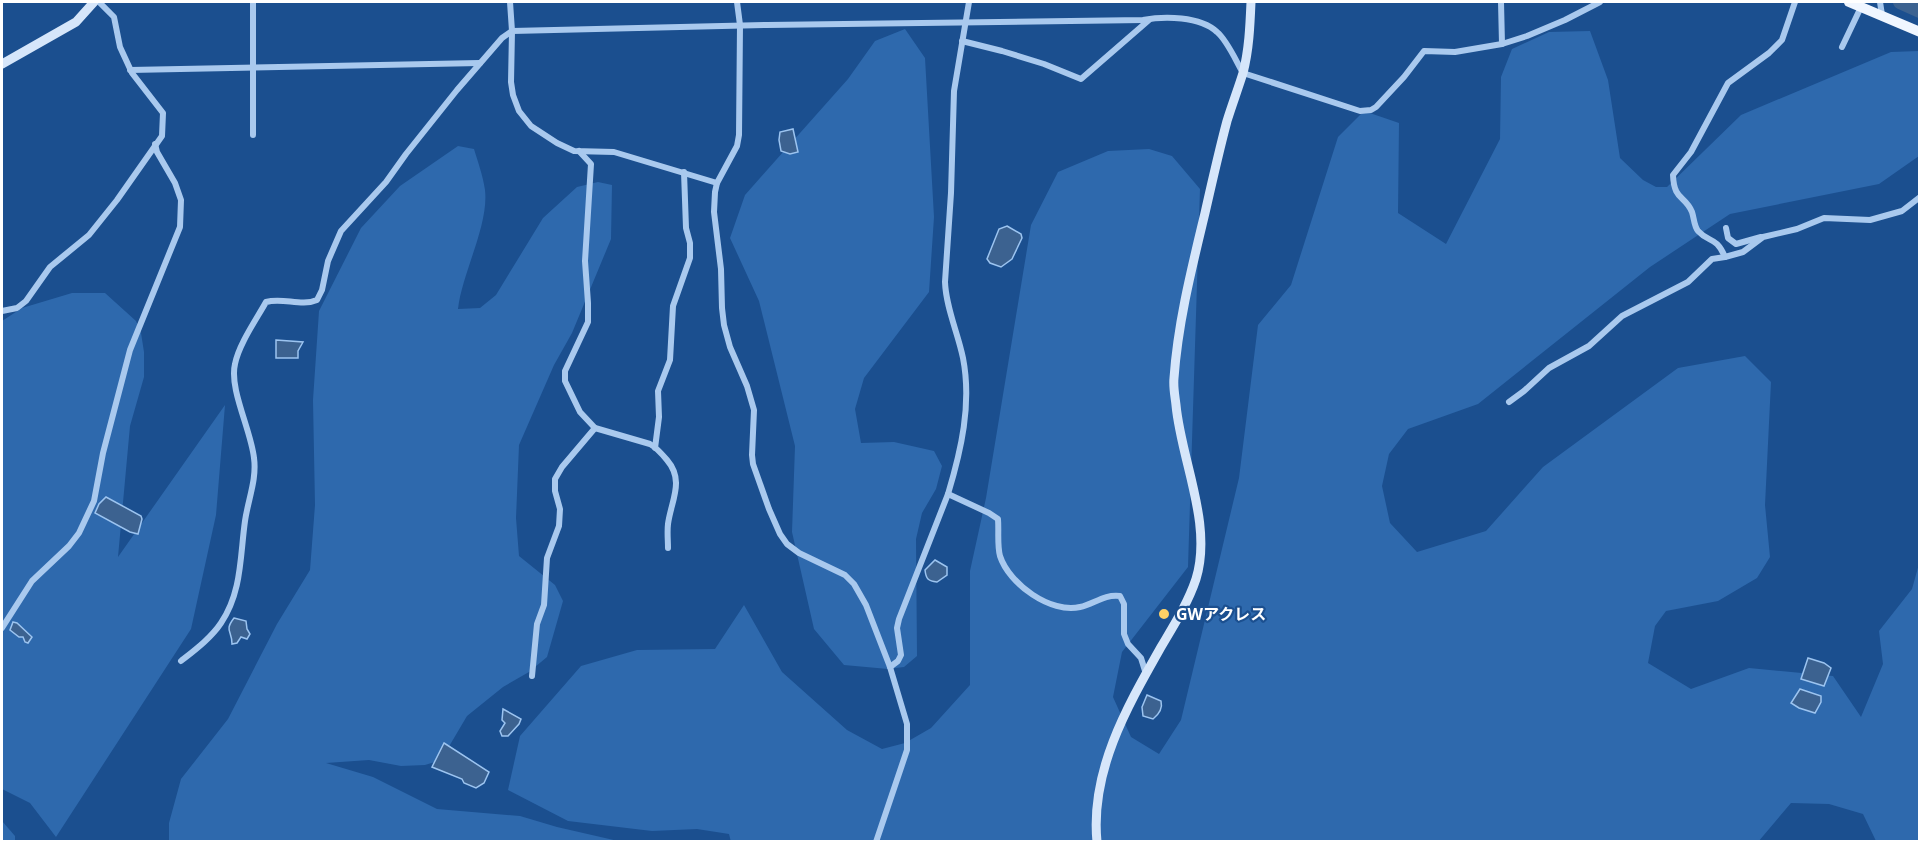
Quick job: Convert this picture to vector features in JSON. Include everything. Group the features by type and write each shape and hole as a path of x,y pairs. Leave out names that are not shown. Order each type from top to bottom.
{"main road":[{"path":"1849,2 1920,32"}],"street":[{"path":"2,64 76,22 94,2"},
{"path":"2,311 17,308 26,301 50,267 89,236 162,136 163,113 130,70 120,46 114,17 99,2"},
{"path":"253,2 253,135"},
{"path":"510,2 513,95 519,111 531,126 574,151 614,152 717,183"},
{"path":"737,2 740,26 739,135 736,146 717,183 714,212 721,269 724,325 754,410 753,464 780,534 799,553 845,575 854,584 866,605 890,667 907,724 907,750 876,842"},
{"path":"890,667 898,661 901,655 897,628 948,494 966,414 967,382 963,358 945,294 945,282 951,193 954,91 969,2"},
{"path":"1097,842 1095,829 1099,784 1108,751 1146,674 1182,611 1198,568 1201,548 1199,518 1177,420 1173,381 1197,247 1227,120 1243,73 1248,50 1251,2"},
{"path":"1501,2 1502,44"},
{"path":"182,661 220,625 236,589 240,570 254,459 235,386 234,365 239,351 266,302 274,300 305,304 317,300 322,290 328,261 341,231 386,182 480,63 502,38 512,31 1176,17 1195,21 1218,32 1243,73 1360,111 1376,107 1424,51 1455,52 1502,44 1565,20 1600,2"},
{"path":"1725,257 1715,241 1698,230 1692,211 1674,189 1673,175 1691,152 1728,83 1782,40 1795,2"},
{"path":"1880,2 1882,16"},
{"path":"1842,47 1861,7"},
{"path":"962,41 1013,54 1081,79 1151,18"},
{"path":"130,70 480,63"},
{"path":"2,628 32,581 69,546 79,533 94,501 103,453 130,350 180,226 181,200 155,144"},
{"path":"579,151 591,164 585,242 588,322 566,371 565,381 580,412 596,428 655,448 672,466 677,475 675,497 668,523 668,548"},
{"path":"655,448 658,391 670,360 673,306 690,258 690,243 686,228 684,172"},
{"path":"1726,228 1728,238 1736,244 1797,229 1824,218 1870,220 1902,211 1920,197"},
{"path":"1509,402 1524,392 1549,368 1589,346 1622,316 1688,282 1712,259 1743,252 1763,237"},
{"path":"532,676 537,624 544,605 547,558 559,526 560,509 555,491 555,479 562,467 596,428"},
{"path":"948,494 998,519 999,553 1004,566 1027,592 1050,604 1065,608 1080,607 1112,595 1120,596 1124,604 1124,634 1128,644 1141,658 1146,674"}],"shaded area":[{"path":"905,29 925,58 934,217 929,292 864,378 855,409 861,443 894,442 934,451 942,466 936,489 922,513 916,539 917,656 904,667 888,669 844,665 814,629 792,532 795,446 759,301 730,238 745,195 848,79 875,41"},
{"path":"1590,31 1608,80 1620,158 1643,180 1656,187 1667,187 1741,115 1891,52 1919,51 1919,156 1879,184 1730,214 1650,267 1478,404 1408,429 1389,454 1382,486 1390,523 1417,552 1486,531 1543,467 1678,368 1745,356 1771,382 1765,505 1770,557 1757,578 1718,601 1666,611 1655,626 1648,663 1691,689 1749,668 1833,676 1861,717 1883,664 1879,631 1912,589 1919,564 1919,841 1876,841 1863,814 1829,804 1791,803 1758,842 731,842 729,834 697,829 652,831 568,821 508,790 520,736 581,666 637,650 715,649 744,605 782,672 847,730 882,749 905,743 931,728 970,685 970,571 986,498 1031,225 1058,172 1108,151 1149,149 1172,156 1200,189 1188,567 1122,652 1113,697 1131,737 1159,754 1181,720 1239,478 1258,325 1291,285 1338,137 1364,111 1399,123 1398,213 1446,244 1500,139 1501,77 1512,49 1549,32"},
{"path":"793,129 798,152 790,154 781,151 779,140 780,132"},
{"path":"458,146 474,149 485,190 485,204 458,309 480,308 496,295 543,218 577,187 598,182 612,185 611,239 572,333 554,365 519,445 516,518 519,556 555,585 563,601 547,657 529,672 503,687 467,716 441,760 425,765 401,766 369,760 326,763 373,777 437,809 520,816 618,841 169,842 169,823 181,779 228,719 277,624 310,570 315,505 313,400 319,311 361,228 400,186"},
{"path":"1007,226 1021,234 1022,238 1012,259 1001,267 990,263 987,259 999,229"},
{"path":"72,293 105,293 136,321 141,333 144,377 130,426 118,557 225,405 216,515 191,629 56,837 30,803 2,789 2,321 22,308"},
{"path":"276,340 303,342 298,351 298,358 276,358"},
{"path":"106,497 141,516 138,534 95,513 99,504"},
{"path":"935,560 947,567 947,575 937,582 928,579 925,570"},
{"path":"234,618 246,621 250,634 247,639 241,637 237,643 232,644 229,628"},
{"path":"13,622 32,637 28,643 23,637 19,637 10,630"},
{"path":"1808,658 1831,668 1824,686 1801,679"},
{"path":"1800,689 1821,696 1821,702 1815,713 1791,703"},
{"path":"1147,695 1161,701 1160,712 1153,719 1143,716 1142,707"},
{"path":"503,709 521,719 508,736 502,736 500,731 505,723 502,720"},
{"path":"444,743 489,772 484,783 476,788 464,783 462,779 432,767"},
{"path":"2,821 15,836 15,841 2,841"}],"waterway":[{"path":"1900,2 1920,11"}],"place":[{"name":"GWアクレス","path":"1164,614"}]}
